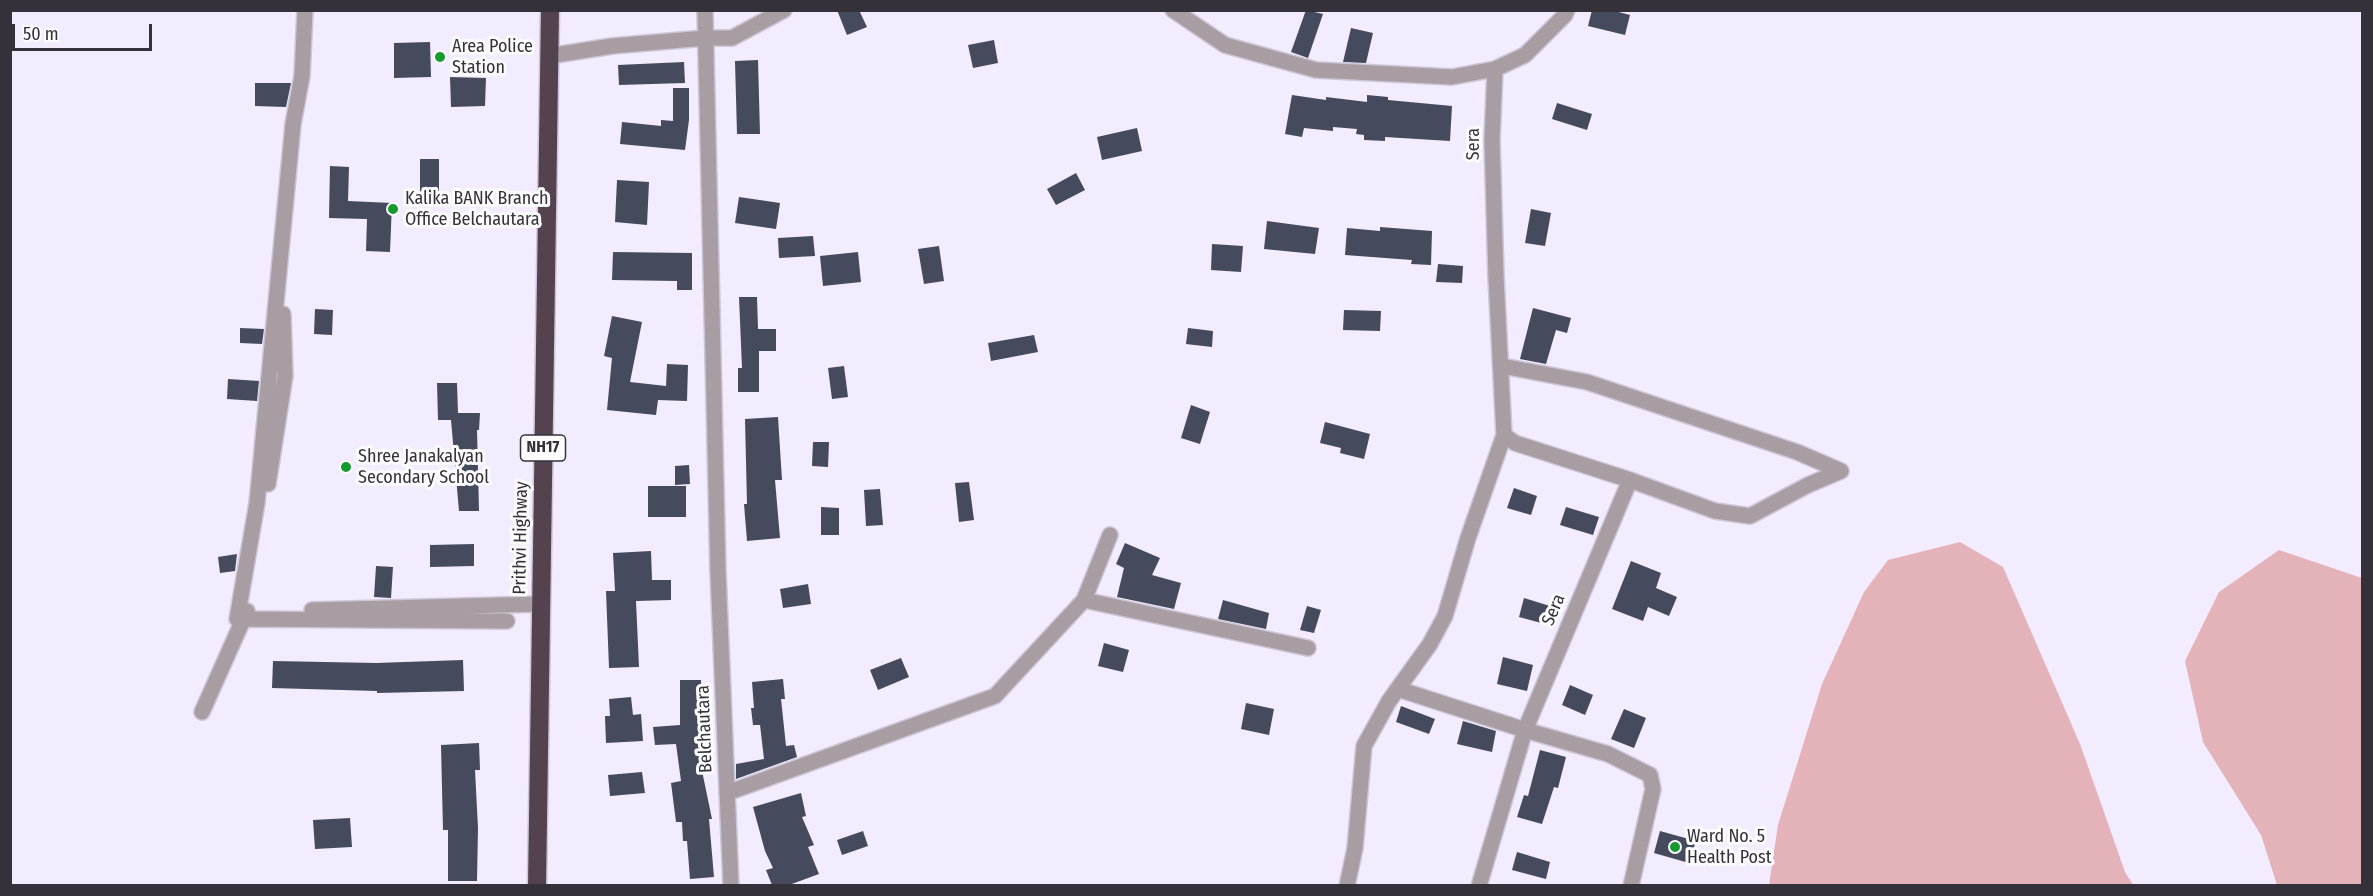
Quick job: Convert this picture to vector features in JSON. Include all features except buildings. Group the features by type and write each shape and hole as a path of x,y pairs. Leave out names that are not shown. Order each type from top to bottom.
{"highway":[{"name":"Prithvi Highway","path":"537,885 550,10"}],"street":[{"path":"305,10 302,76 294,124 257,502 237,619 507,621"},
{"path":"202,712 249,608 285,376 282,263 310,75 312,10"},
{"name":"Belchautara","path":"705,10 718,572 732,885"},
{"path":"549,56 612,46 732,38 784,10"},
{"path":"1173,10 1225,45 1316,70 1452,77 1495,69 1525,55 1565,15 1567,10"},
{"name":"Sera","path":"1347,885 1355,848 1364,746 1398,689 1430,644 1445,616 1468,538 1504,435 1492,140 1495,69"},
{"path":"1502,366 1587,382 1797,452 1841,471 1750,516 1715,511 1630,480 1515,443 1504,435"},
{"name":"Sera","path":"1479,885 1525,730 1630,480"},
{"path":"727,793 995,696 1084,600 1110,535"},
{"path":"1084,600 1308,648"},
{"path":"249,608 266,611 541,604"},
{"path":"1398,689 1608,754 1650,775 1653,789 1631,885"}],"shaded area":[{"path":"1960,542 2003,567 2080,744 2125,872 2133,885 1769,885 1778,825 1822,684 1864,592 1888,560"},
{"path":"2279,550 2362,578 2362,885 2277,885 2261,835 2203,742 2185,661 2219,592"}],"place":[{"name":"Area Police Station","path":"440,57"},
{"name":"Kalika BANK Branch Office Belchautara","path":"393,209"},
{"name":"Shree Janakalyan Secondary School","path":"346,467"},
{"name":"Ward No. 5 Health Post","path":"1675,847"}]}
